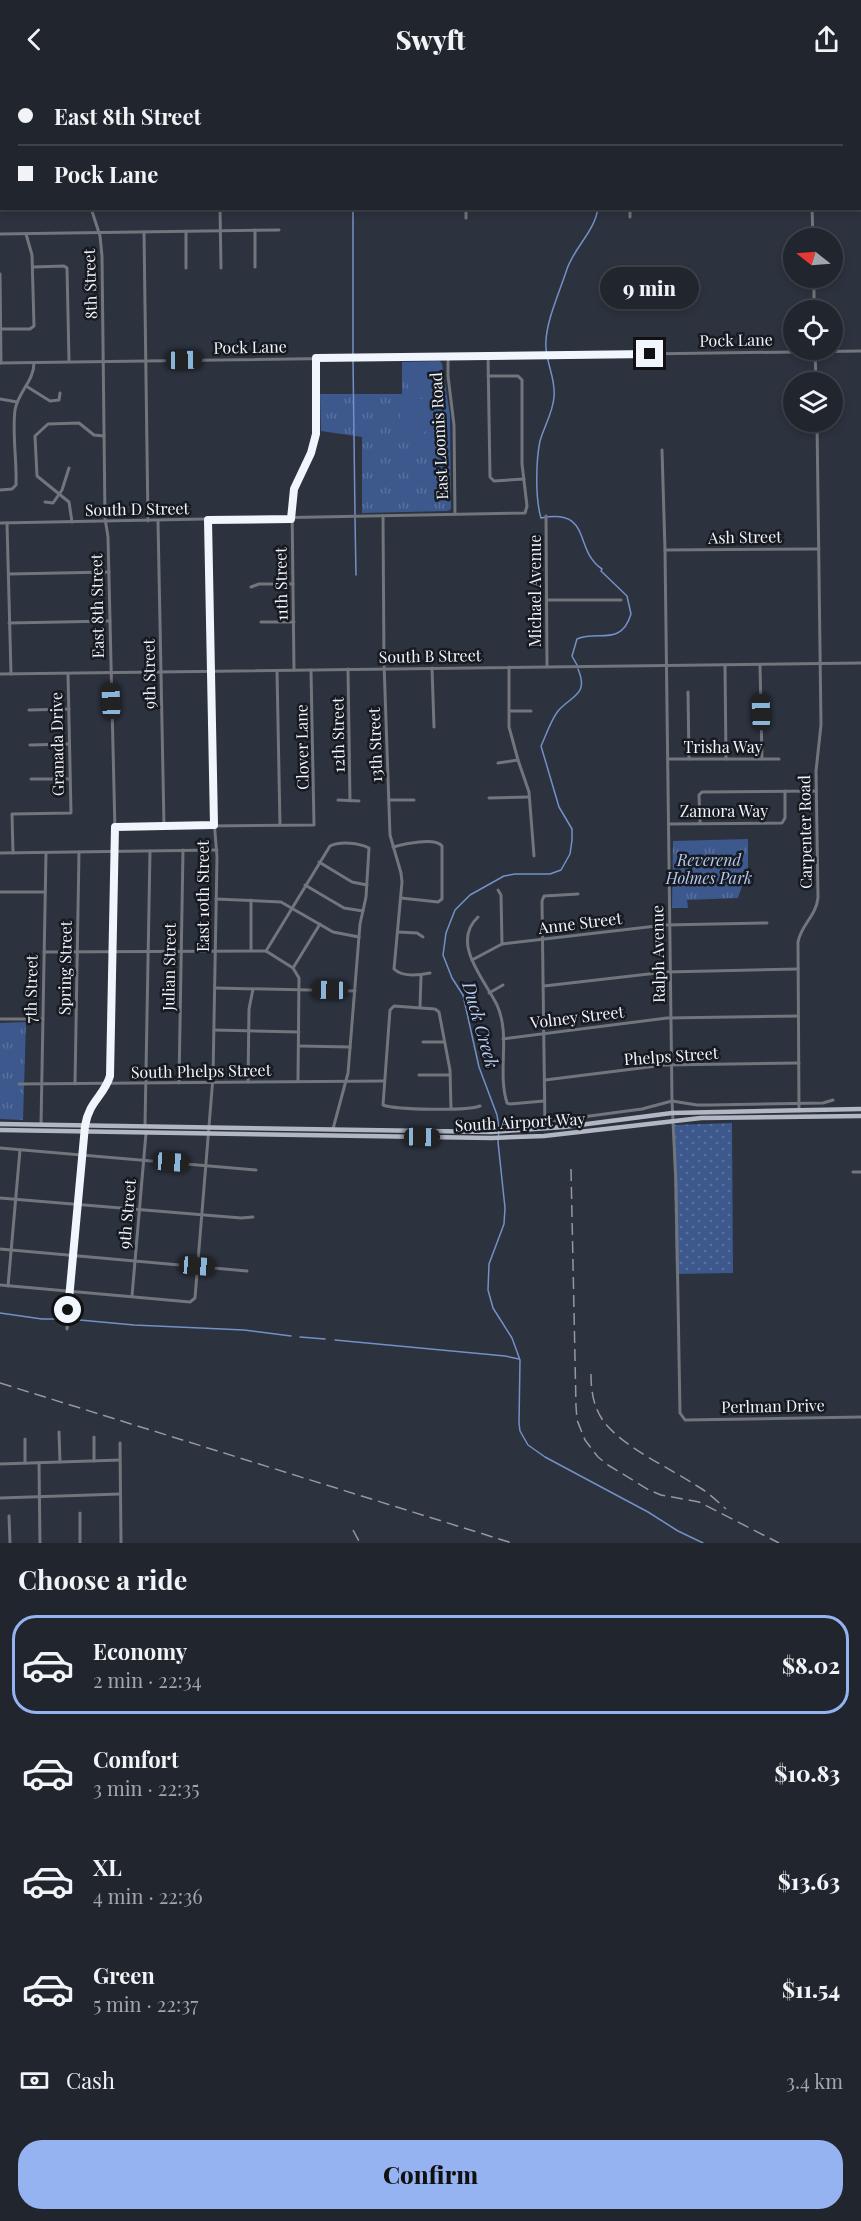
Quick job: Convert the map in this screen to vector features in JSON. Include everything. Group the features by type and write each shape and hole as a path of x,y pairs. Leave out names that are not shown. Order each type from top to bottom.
{"main road":[{"name":"South Airport Way","path":"0,1130 145,1126 493,1135 672,1113 861,1109"},
{"name":"South Airport Way","path":"504,1134 544,1136 672,1120 861,1116"},
{"name":"South Airport Way","path":"0,1124 146,1133 332,1132"}],"street":[{"name":"8th Street","path":"92,210 102,256 104,361"},
{"path":"220,210 221,268"},
{"path":"466,210 466,218"},
{"path":"630,210 630,217"},
{"path":"812,210 813,228"},
{"path":"255,230 255,267"},
{"path":"0,234 279,230"},
{"path":"186,231 186,268"},
{"path":"144,232 148,521"},
{"path":"1,329 30,329 34,326 32,255 26,233"},
{"path":"33,267 64,266 67,268 69,361"},
{"path":"0,274 1,363"},
{"name":"Pock Lane","path":"1,363 783,351"},
{"name":"Pock Lane","path":"843,351 861,351"},
{"path":"488,356 488,376 490,477 494,481 525,479 522,464 522,380 518,376 488,376"},
{"name":"East Loomis Road","path":"448,357 454,425 455,514"},
{"name":"11th Street","path":"294,670 291,519 294,489 311,453 316,434 316,358"},
{"name":"East 8th Street","path":"104,361 115,827 108,1084"},
{"path":"0,490 14,488 16,482 15,415 17,402 33,373 34,363"},
{"path":"26,386 50,401 59,400 60,393"},
{"path":"0,399 17,402"},
{"path":"72,522 70,503 40,480 36,473 35,439 37,433 48,423 77,423 94,435 104,436"},
{"path":"817,432 819,549"},
{"name":"Ralph Avenue","path":"662,450 666,550 672,1120 676,1184 680,1407 681,1415 685,1420"},
{"path":"45,502 53,503 69,468"},
{"name":"South D Street","path":"0,523 525,513 527,506 525,479"},
{"name":"13th Street","path":"383,516 390,834 401,873 395,971 421,975"},
{"name":"Michael Avenue","path":"546,516 547,666"},
{"name":"East 10th Street","path":"132,1296 193,1301 197,1266 212,1083 217,850 214,825 208,520"},
{"name":"9th Street","path":"158,521 164,826"},
{"path":"7,523 10,674"},
{"name":"Ash Street","path":"666,550 819,549"},
{"name":"Carpenter Road","path":"799,1111 798,969 800,935 812,917 817,903 816,771 821,731 819,549"},
{"path":"9,574 109,572"},
{"path":"251,587 259,584 293,584"},
{"path":"547,600 621,600"},
{"path":"9,623 110,621"},
{"path":"261,622 294,622"},
{"name":"South B Street","path":"0,674 861,663"},
{"path":"725,665 726,759"},
{"path":"760,665 762,759"},
{"path":"508,667 509,727 529,797 534,856"},
{"path":"432,668 434,727"},
{"name":"12th Street","path":"348,669 350,801"},
{"path":"115,827 280,825 277,670"},
{"name":"Clover Lane","path":"280,825 314,825 311,670"},
{"name":"Granada Drive","path":"13,853 12,814 71,813 68,674"},
{"path":"688,692 689,760"},
{"path":"29,710 69,709"},
{"path":"510,711 531,711"},
{"path":"30,745 69,744"},
{"name":"Trisha Way","path":"668,759 779,759"},
{"path":"498,764 518,760"},
{"path":"31,779 70,779"},
{"path":"700,823 699,795 702,792 816,790"},
{"name":"Zamora Way","path":"669,824 782,823 785,818 784,791"},
{"path":"489,798 529,797"},
{"path":"338,800 359,801"},
{"path":"389,800 414,800"},
{"path":"393,847 411,843 437,842 442,846 442,899 438,902 401,898"},
{"path":"266,951 328,849 334,844 363,845 369,848 346,1081 332,1132"},
{"name":"Julian Street","path":"179,1083 183,850"},
{"path":"0,853 217,850"},
{"path":"145,1126 150,851"},
{"name":"Spring Street","path":"75,1084 79,852"},
{"name":"7th Street","path":"41,1125 46,853"},
{"path":"319,862 352,882 367,885"},
{"path":"305,885 344,908 363,911"},
{"path":"498,890 501,895 502,944"},
{"path":"0,892 45,892"},
{"path":"544,1129 542,898 578,894"},
{"path":"216,899 276,900 337,934 359,937"},
{"path":"251,900 251,951"},
{"path":"478,917 470,925 468,948 499,1012 503,1039 503,1091 510,1104 545,1101"},
{"name":"Anne Street","path":"472,960 502,944 670,925 767,923"},
{"path":"293,968 320,924"},
{"path":"398,932 417,933 423,937"},
{"path":"44,952 266,951 293,968 299,976 298,1082"},
{"path":"543,986 670,972 798,969"},
{"path":"420,1007 421,975 430,973"},
{"path":"489,993 503,986"},
{"path":"214,988 355,992"},
{"path":"248,1082 249,1009 253,988"},
{"path":"451,1109 450,1075 439,1010 392,1007 383,1105 451,1109 473,1109 480,1106"},
{"name":"Volney Street","path":"503,1039 671,1018 798,1016"},
{"path":"0,1019 43,1019"},
{"path":"214,1030 299,1032"},
{"path":"423,1042 444,1042"},
{"path":"299,1046 350,1047"},
{"name":"Phelps Street","path":"544,1080 671,1065 799,1063"},
{"path":"419,1076 450,1075"},
{"name":"South Phelps Street","path":"19,1084 384,1081"},
{"path":"67,1329 84,1129 91,1105 108,1084"},
{"path":"545,1122 642,1109 672,1101 697,1105 824,1104 833,1100"},
{"name":"9th Street","path":"132,1296 146,1133"},
{"path":"0,1148 256,1170"},
{"path":"8,1286 20,1150"},
{"path":"853,1173 861,1172"},
{"path":"0,1198 201,1215 253,1217"},
{"path":"0,1249 247,1271"},
{"path":"0,1285 132,1296"},
{"name":"Perlman Drive","path":"685,1420 861,1417"},
{"path":"59,1432 60,1462"},
{"path":"94,1437 94,1461"},
{"path":"25,1439 25,1463"},
{"path":"120,1443 121,1543"},
{"path":"0,1464 120,1460"},
{"path":"39,1463 40,1543"},
{"path":"0,1498 120,1494"},
{"path":"80,1513 80,1543"},
{"path":"9,1515 10,1543"}],"green space":[{"path":"440,361 450,415 451,509 448,511 362,513 362,437 321,431 320,394 402,394 402,362"},
{"path":"416,364 427,367 434,373 438,394 409,392 407,365"},
{"path":"406,399 440,399 440,407 430,428 417,436 402,439 400,404"},
{"name":"Reverend Holmes Park","path":"748,839 748,868 738,898 687,900 688,908 672,908 673,841"},
{"path":"26,1022 23,1120 0,1119 0,1023"},
{"path":"732,1123 733,1273 676,1274 673,1125"}],"waterway":[{"path":"353,210 353,355"},
{"name":"Duck Creek","path":"577,665 572,656 577,639 615,634 627,624 631,614 627,596 593,561 576,525 568,519 541,518 538,500 540,441 554,397 554,385 546,348 547,329 570,261 589,232 598,210"},
{"path":"353,360 355,515"},
{"path":"355,518 356,575"},
{"name":"Duck Creek","path":"578,669 581,678 580,689 555,715 541,746 559,807 572,829 570,854 561,870 550,874 504,876 470,895 455,910 446,933 443,955 452,978 463,995 479,1067 497,1115 499,1128 498,1142 505,1208 504,1224 489,1264 488,1290 493,1308 512,1338 520,1360 519,1423 520,1431 528,1445 545,1457 703,1543"},
{"path":"0,1313 42,1319 244,1330 291,1336"},
{"path":"300,1337 325,1339"},
{"path":"335,1340 519,1359"}],"railway":[{"path":"571,1169 576,1406 577,1420 585,1440 598,1457 608,1465 649,1490 661,1495 699,1502 779,1543"},
{"path":"591,1374 595,1403 599,1414 610,1429 633,1447 705,1491 726,1509"},
{"path":"0,1383 512,1543"},
{"path":"353,1530 360,1543"}],"route":[{"path":"68,1310 85,1126 91,1105 108,1084 110,1076 115,827 214,825 208,520 291,519 294,489 311,453 316,434 316,358 650,354"}]}
